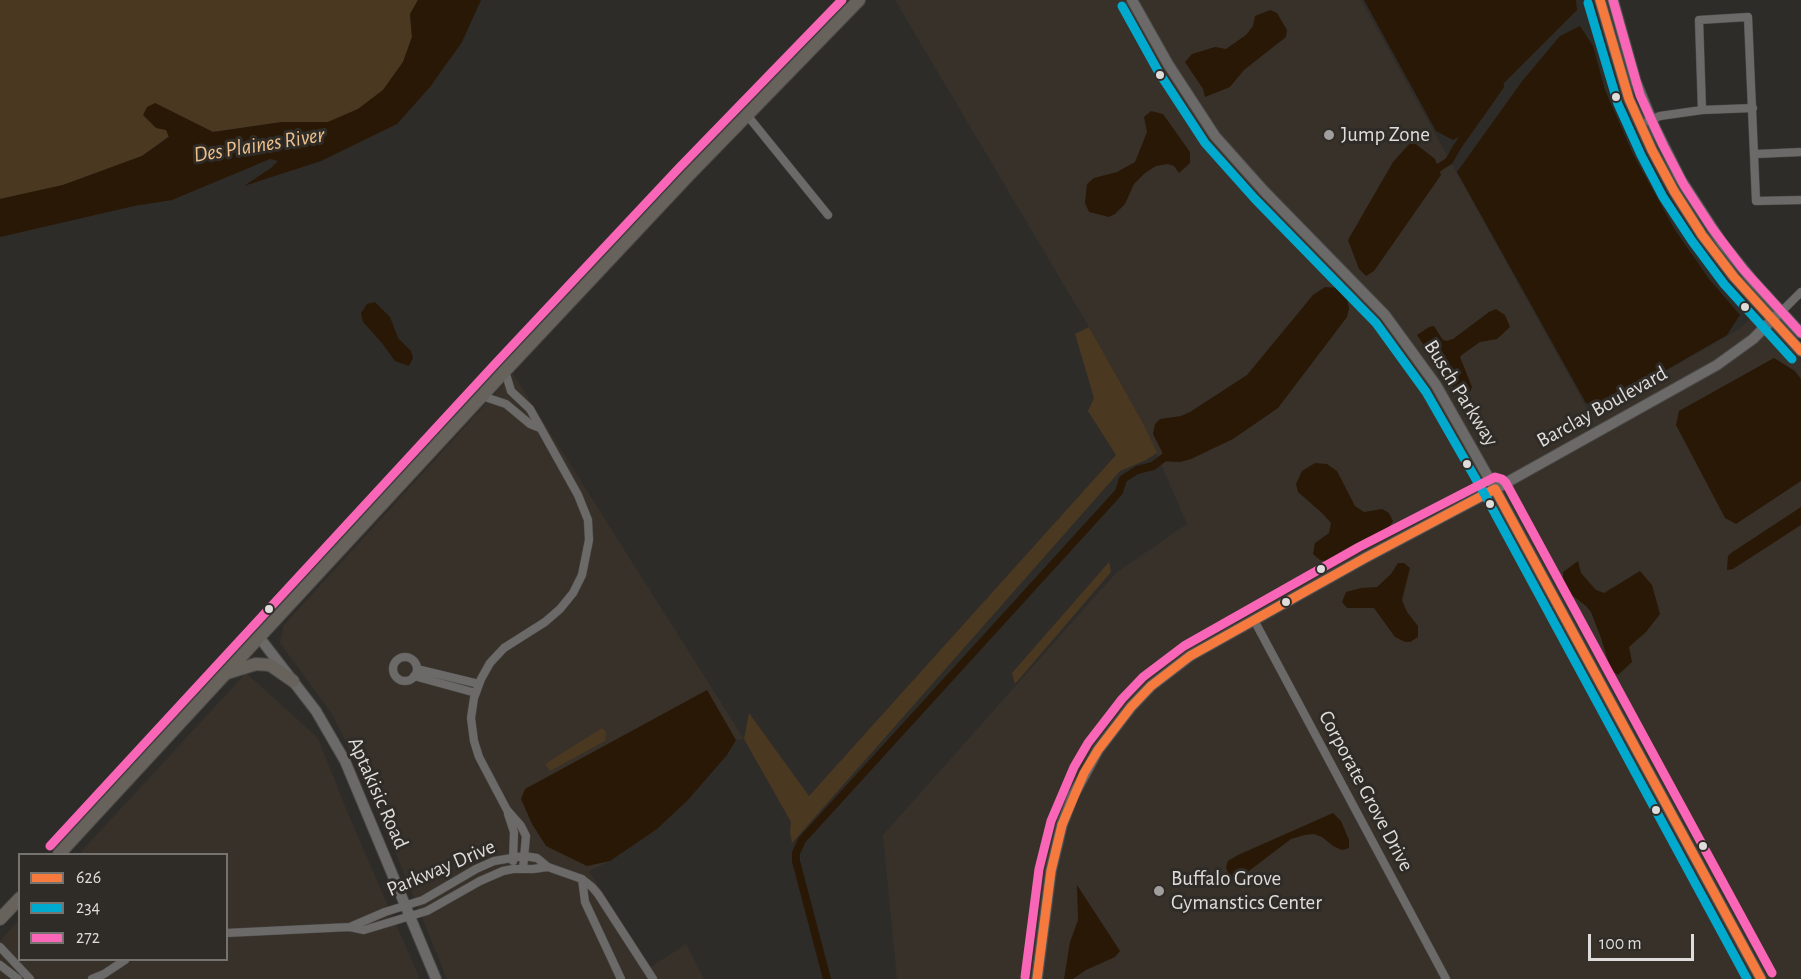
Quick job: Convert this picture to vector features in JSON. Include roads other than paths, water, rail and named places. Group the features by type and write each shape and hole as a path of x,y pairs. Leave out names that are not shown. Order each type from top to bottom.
{"main road":[{"path":"61,853 505,370 859,0"},
{"path":"226,673 256,664 270,665 293,681"},
{"path":"0,919 18,900"}],"street":[{"name":"Busch Parkway","path":"1132,0 1167,64 1224,147 1385,315 1411,348 1452,412 1495,489 1761,979"},
{"path":"1600,0 1622,79 1640,124 1674,191 1702,235 1734,277 1801,351"},
{"path":"1613,0 1627,52 1652,120 1675,169 1722,243 1801,333"},
{"path":"1702,110 1700,20 1748,17 1756,154 1756,201 1801,200"},
{"path":"1640,124 1660,116 1702,110 1753,108"},
{"path":"747,115 828,215"},
{"path":"1756,154 1801,152"},
{"path":"1781,312 1801,292"},
{"name":"Barclay Boulevard","path":"1037,979 1048,893 1062,825 1084,772 1114,727 1151,686 1190,656 1717,365 1745,346 1781,312"},
{"name":"Parkway Drive","path":"505,370 511,391 530,409 578,495 588,520 590,540 582,575 573,593 560,609 544,622 504,648 490,663 477,689 471,718 474,741 486,772 507,810 514,831 513,869"},
{"name":"Parkway Drive","path":"482,396 506,404 530,424 540,428"},
{"name":"Corporate Grove Drive","path":"1254,620 1446,979"},
{"name":"Aptakisic Road","path":"259,637 316,711 345,761 436,979"},
{"path":"416,673 477,689"},
{"name":"Parkway Drive","path":"507,810 521,826 526,836 523,869"},
{"name":"Parkway Drive","path":"350,927 404,905 423,900 494,861 524,856 537,858 548,867 582,879 598,894 653,979"},
{"name":"Parkway Drive","path":"228,933 350,927 364,930 410,918 480,881 513,869 548,867"},
{"path":"582,879 585,902 621,979"},
{"path":"0,947 30,979"},
{"path":"92,979 124,961"},
{"path":"0,966 18,979"}],"water":[{"name":"Des Plaines River","path":"418,0 481,0 462,42 430,87 397,124 321,161 244,186 278,161 270,159 172,200 134,206 0,237 0,199 63,185 142,156 169,137 166,130 156,128 143,115 147,107 155,103 213,132 282,122 328,122 358,109 383,90 403,62 412,37 410,14"},
{"path":"1364,0 1576,0 1577,10 1495,92 1467,133 1453,140 1436,131"},
{"path":"1270,10 1277,13 1287,30 1286,37 1244,70 1230,87 1205,97 1203,89 1185,62 1192,54 1215,47 1226,49 1246,35 1253,26 1255,16"},
{"path":"1580,26 1593,46 1605,90 1633,154 1675,230 1709,279 1740,315 1727,335 1602,407 1586,403 1457,172 1523,80 1560,36"},
{"path":"1151,111 1163,114 1190,152 1190,163 1179,173 1174,166 1168,164 1156,166 1145,173 1134,184 1125,204 1109,217 1089,212 1085,203 1087,184 1094,178 1117,172 1135,162 1147,132 1144,117"},
{"path":"1412,141 1435,159 1441,175 1374,271 1366,276 1359,269 1348,240 1393,162"},
{"path":"1325,287 1337,288 1347,299 1349,308 1347,317 1278,408 1233,439 1191,459 1180,462 1159,461 1163,454 1153,434 1155,424 1160,419 1181,416 1190,412 1247,375 1313,295"},
{"path":"375,302 390,317 398,338 411,351 413,358 409,366 395,361 363,322 361,313 367,304"},
{"path":"1496,309 1505,315 1510,327 1497,339 1480,342 1460,357 1472,387 1470,392 1453,387 1445,377 1438,358 1427,350 1417,335 1434,326 1442,339 1446,341 1453,339"},
{"path":"1774,358 1795,371 1801,379 1801,481 1736,524 1725,518 1676,425 1679,411"},
{"path":"1315,463 1327,464 1337,471 1355,506 1364,512 1382,509 1389,513 1393,521 1383,536 1368,537 1326,561 1320,560 1313,554 1315,543 1329,533 1331,523 1298,492 1296,484 1302,471"},
{"path":"1801,507 1801,525 1733,569 1727,570 1728,556 1731,553"},
{"path":"1578,561 1581,573 1596,590 1604,593 1640,571 1652,585 1660,614 1646,632 1629,647 1632,662 1618,675 1611,670 1591,612 1569,593 1563,581 1563,572"},
{"path":"1398,563 1404,563 1410,568 1402,600 1407,612 1418,626 1418,637 1410,642 1395,637 1374,608 1347,608 1342,602 1346,592 1377,587 1391,574"},
{"path":"707,690 736,740 727,755 687,801 657,829 610,861 587,866 546,846 532,824 521,799 525,789"},
{"path":"1333,813 1341,821 1349,840 1349,848 1342,850 1322,837 1314,834 1305,835 1291,839 1245,874 1233,880 1228,873 1226,867 1228,861 1238,855"},
{"path":"1077,885 1120,951 1115,957 1086,970 1073,979 1064,979 1070,942 1078,920"}],"waterway":[{"path":"1432,176 1438,168 1449,161 1500,86"},
{"path":"827,979 796,861 796,853 802,840 1119,492 1123,479 1137,470 1153,466 1166,456"}],"place":[{"name":"Jump Zone","path":"1329,135"},
{"name":"Buffalo Grove Gymanstics Center","path":"1159,891"}]}
